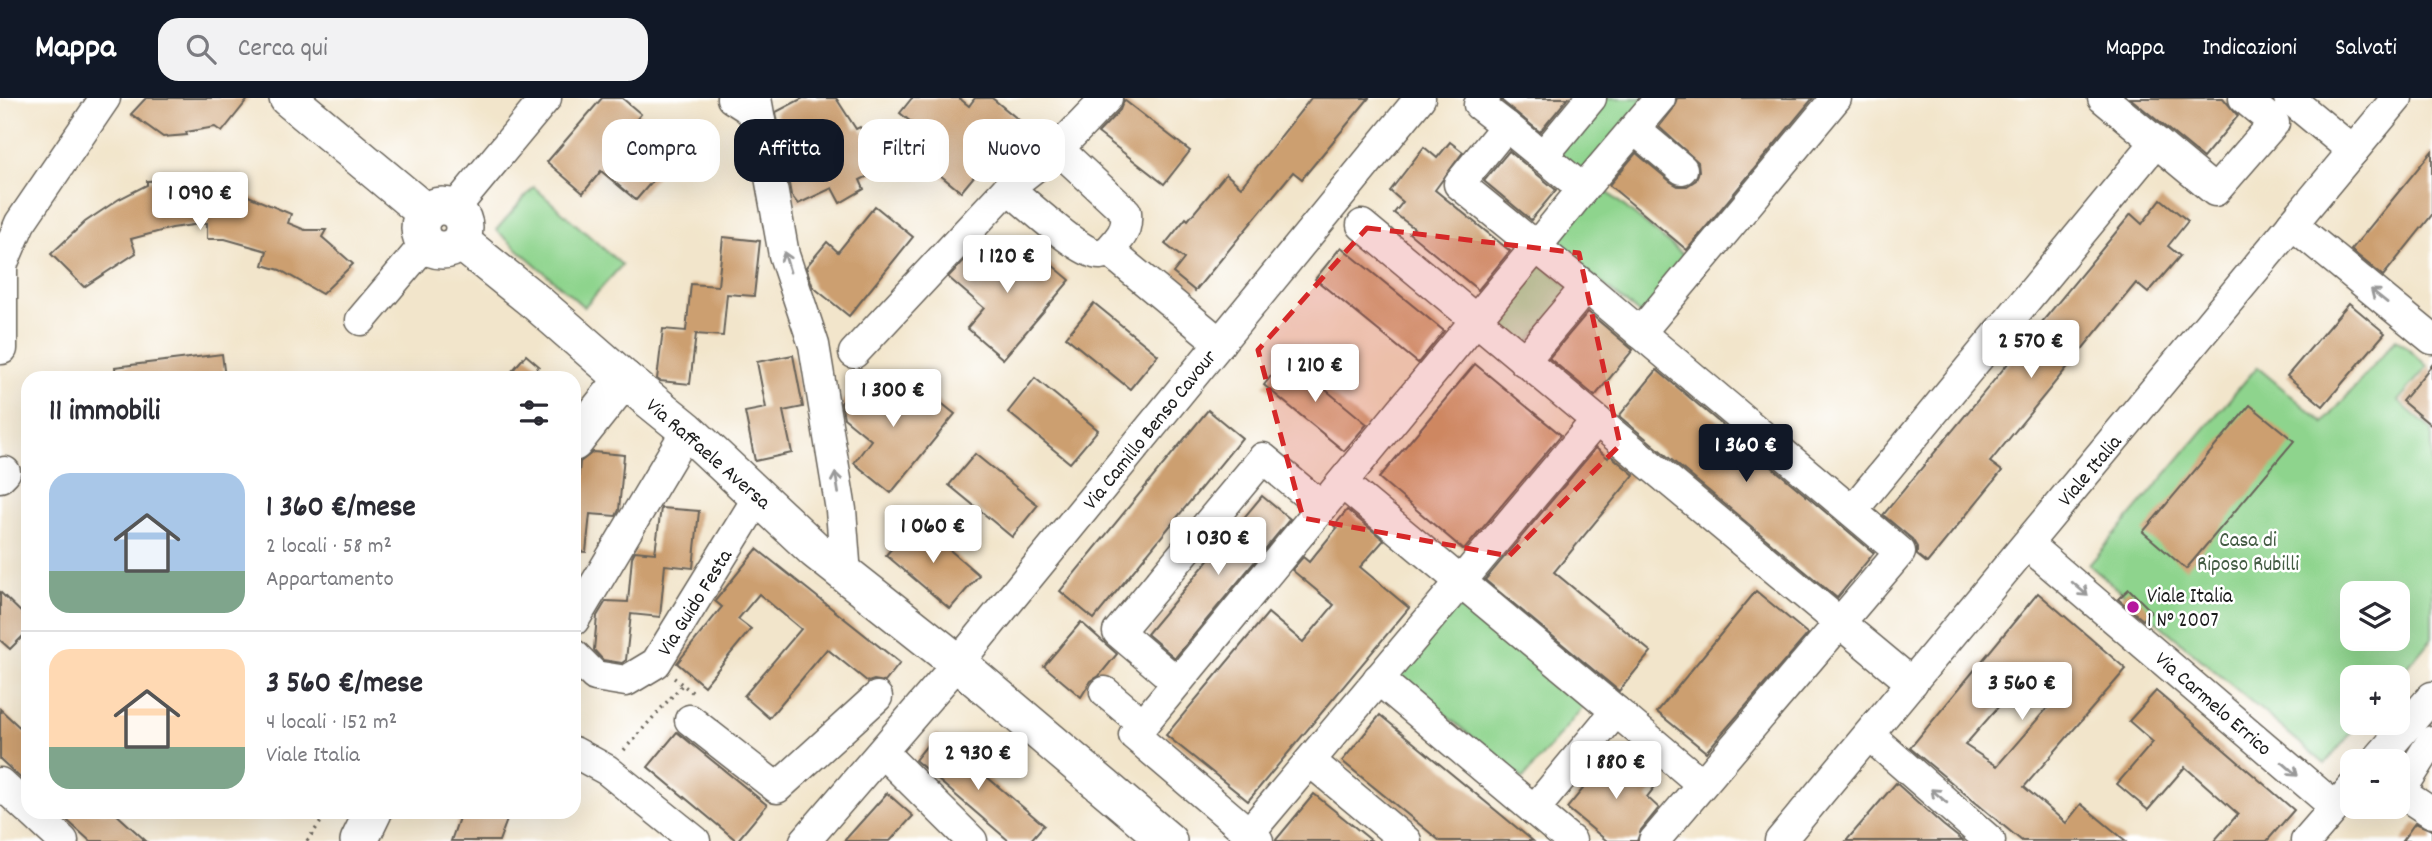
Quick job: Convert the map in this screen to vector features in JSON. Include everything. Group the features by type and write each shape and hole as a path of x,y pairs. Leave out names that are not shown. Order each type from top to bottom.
{"main road":[{"name":"Via Raffaele Aversa","path":"288,98 687,430 815,550 958,663 1168,841"},
{"path":"581,433 624,379"},
{"path":"359,841 370,819"}],"street":[{"path":"2,349 2,265 20,223 105,98"},
{"path":"361,320 546,98"},
{"path":"732,98 746,107 763,105 784,255 814,345 841,510 846,575"},
{"path":"1065,142 1107,98"},
{"name":"Via Camillo Benso Cavour","path":"805,841 958,663 1420,98"},
{"path":"1485,98 1479,105 1583,189"},
{"path":"1543,156 1591,98"},
{"path":"1596,421 1310,761 1253,837 1134,735 1660,98"},
{"path":"1640,333 1836,98"},
{"path":"2103,98 2215,191 2274,123 2244,98"},
{"path":"2288,98 2353,151"},
{"name":"Viale Italia","path":"1780,841 2397,98"},
{"path":"1506,126 1459,184 1586,287 1900,552 1654,841"},
{"path":"1634,129 1682,169"},
{"path":"1852,511 2156,142"},
{"path":"1008,188 1082,248 1097,254 1108,251 1123,235 1127,222 1126,212 1065,155"},
{"path":"854,353 1016,182"},
{"path":"2292,224 2432,339"},
{"path":"1362,225 1912,683"},
{"path":"1108,251 1220,343"},
{"path":"1524,361 1586,287"},
{"path":"581,608 687,430"},
{"path":"1177,682 1118,632 1263,458 1322,507"},
{"path":"1342,483 1702,784"},
{"name":"Via Guido Festa","path":"581,662 595,676 626,681 656,663 759,496"},
{"name":"Via Carmelo Errico","path":"2028,545 2340,795"},
{"path":"1378,679 1571,841"},
{"path":"1105,692 1143,724"},
{"path":"694,709 777,788 877,697"},
{"path":"2386,749 2432,697"},
{"path":"1534,810 1616,711"},
{"path":"1869,735 1990,841"},
{"path":"2432,741 2400,793 2432,813"},
{"path":"883,753 972,841"},
{"path":"581,756 607,770 695,841"},
{"path":"1310,761 1406,841"},
{"path":"0,783 21,802"},
{"path":"2306,841 2340,803"},
{"path":"40,819 63,841"}],"path":[{"path":"656,663 682,684 694,709"},
{"path":"607,770 682,684"},
{"path":"307,841 323,819"}],"highlighted area":[{"path":"1367,228 1579,253 1620,445 1509,556 1303,518 1258,350"}],"green space":[{"path":"1601,98 1651,98 1585,177 1556,153"},
{"path":"534,187 622,265 584,307 496,230"},
{"path":"1601,187 1688,259 1641,315 1554,244"},
{"path":"1539,262 1572,290 1526,346 1492,319"},
{"name":"Casa di Riposo Rubilli","path":"2396,339 2428,366 2398,401 2432,430 2432,638 2410,665 2340,665 2340,735 2350,735 2325,764 2089,565 2257,367 2324,423"},
{"path":"1463,595 1589,700 1523,779 1397,675"}],"building":[{"path":"146,98 249,98 222,132 215,127 186,132 187,135 163,137 131,114"},
{"path":"602,98 622,98 641,114 637,119 602,119 602,172 583,193 547,162"},
{"path":"803,98 836,98 856,129 858,128 858,182 861,182 864,189 840,203 832,188 798,204 791,195 789,182 844,182 844,119 777,119 776,112"},
{"path":"912,98 959,98 969,106 975,98 992,98 1018,119 963,119 963,182 969,182 961,192 949,182 949,119 907,119 900,113"},
{"path":"1311,98 1369,98 1302,179 1293,172 1195,291 1173,273 1184,259 1165,244 1226,174 1241,187"},
{"path":"1502,98 1568,98 1540,132 1502,101"},
{"path":"1677,98 1813,98 1687,250 1609,185 1636,153 1678,186 1687,186 1696,180 1698,162 1659,127 1673,109"},
{"path":"2130,98 2223,98 2238,116 2203,158"},
{"path":"1124,100 1190,151 1164,184 1098,133 1120,110"},
{"path":"1450,142 1463,152 1435,190 1510,251 1478,290 1409,233 1414,228 1394,213 1403,202 1390,191 1424,147 1437,158"},
{"path":"1509,151 1556,190 1531,220 1484,181"},
{"path":"2432,151 2432,215 2383,276 2351,250"},
{"path":"202,179 202,194 233,195 234,190 291,214 288,223 305,230 326,230 322,237 353,264 322,294 280,270 263,265 267,251 225,239 207,239 207,223 172,228 131,239 136,253 84,287 51,254 85,222 119,199 147,185 147,181"},
{"path":"614,182 652,182 636,200"},
{"path":"2161,199 2188,221 2168,246 2180,256 2148,293 2136,283 1990,462 2002,471 1927,563 1917,555 1917,547 1912,539 1883,515 2131,214 2142,224"},
{"path":"875,206 913,237 849,316 813,287 806,267 827,242 838,252"},
{"path":"723,237 760,241 754,296 727,294 723,336 696,334 690,384 660,381 657,379 663,329 686,331 691,284 718,286"},
{"path":"981,243 1014,271 1033,249 1070,280 1003,359 967,328 984,308 948,277"},
{"path":"1341,247 1444,331 1418,363 1315,279"},
{"path":"1094,303 1158,355 1130,389 1066,337"},
{"path":"2349,303 2385,333 2323,406 2287,376"},
{"path":"1588,312 1633,350 1595,396 1549,358"},
{"path":"222,354 224,371 115,371 115,367"},
{"path":"526,355 539,366 535,371 512,371"},
{"path":"793,355 803,407 783,411 792,453 755,461 745,412 766,408 757,362"},
{"path":"1286,357 1367,424 1344,451 1264,385"},
{"path":"1475,364 1561,435 1464,550 1379,478"},
{"path":"2432,365 2432,426 2402,401"},
{"path":"1657,370 1874,553 1837,598 1619,416"},
{"path":"865,374 904,406 920,386 955,414 891,493 854,463 871,440 844,418 841,403"},
{"path":"1035,378 1098,430 1070,463 1008,412"},
{"path":"2250,405 2294,441 2186,569 2143,532"},
{"path":"1208,410 1242,438 1094,619 1060,591"},
{"path":"1596,448 1608,458 1610,455 1634,475 1554,572 1651,652 1619,691 1485,580"},
{"path":"593,452 624,455 619,510 616,516 590,514 586,552 581,552 581,461"},
{"path":"975,454 1038,505 1012,537 949,485"},
{"path":"1262,496 1290,519 1175,658 1147,634"},
{"path":"661,508 699,511 693,568 665,565 660,617 631,614 626,660 622,663 603,660 594,650 597,616 606,601 628,602 632,557 635,551 655,553"},
{"path":"1347,510 1384,540 1360,567 1409,608 1248,801 1166,735 1268,613 1303,642 1334,605 1292,570 1303,557 1309,562 1337,528 1334,526"},
{"path":"916,521 979,575 950,609 886,555"},
{"path":"757,549 900,663 885,682 868,682 827,649 769,718 744,696 801,629 759,594 738,619 751,629 704,686 677,663 722,607 715,601"},
{"name":"Viale Italia 1 N° 2007","path":"2129,589 2151,611 2143,620 2118,599"},
{"path":"1756,591 1808,634 1706,752 1657,712"},
{"path":"0,592 21,612 21,638 10,649 0,640"},
{"path":"2038,593 2126,669 2024,787 2066,823 2081,804 2126,841 2022,841 1910,748","holes":["2033,667 2062,691 1997,766 1965,745"]},
{"path":"1081,622 1117,654 1099,676 1091,681 1081,697 1044,666"},
{"path":"2156,691 2294,810 2267,841 2214,841 2238,814 2185,767 2148,810 2117,784 2153,742 2129,721"},
{"path":"0,709 21,728 21,778 0,759"},
{"path":"1380,715 1533,841 1440,841 1342,761"},
{"path":"677,732 767,805 737,841 648,767"},
{"path":"936,734 1044,825 1030,841 1009,841 915,760"},
{"path":"1615,750 1657,784 1647,797 1659,808 1641,830 1637,841 1607,841 1567,808"},
{"path":"1896,783 1943,825 1963,841 1846,841"},
{"path":"887,793 913,816 890,841 844,841"},
{"path":"1314,794 1372,841 1275,841"},
{"path":"66,819 122,819 146,841 90,841"},
{"path":"459,819 507,819 499,841 451,841"},
{"path":"2415,823 2432,830 2432,841 2402,841"}],"place":[{"name":"Viale Italia 1 N° 2007","path":"2133,607"}]}
